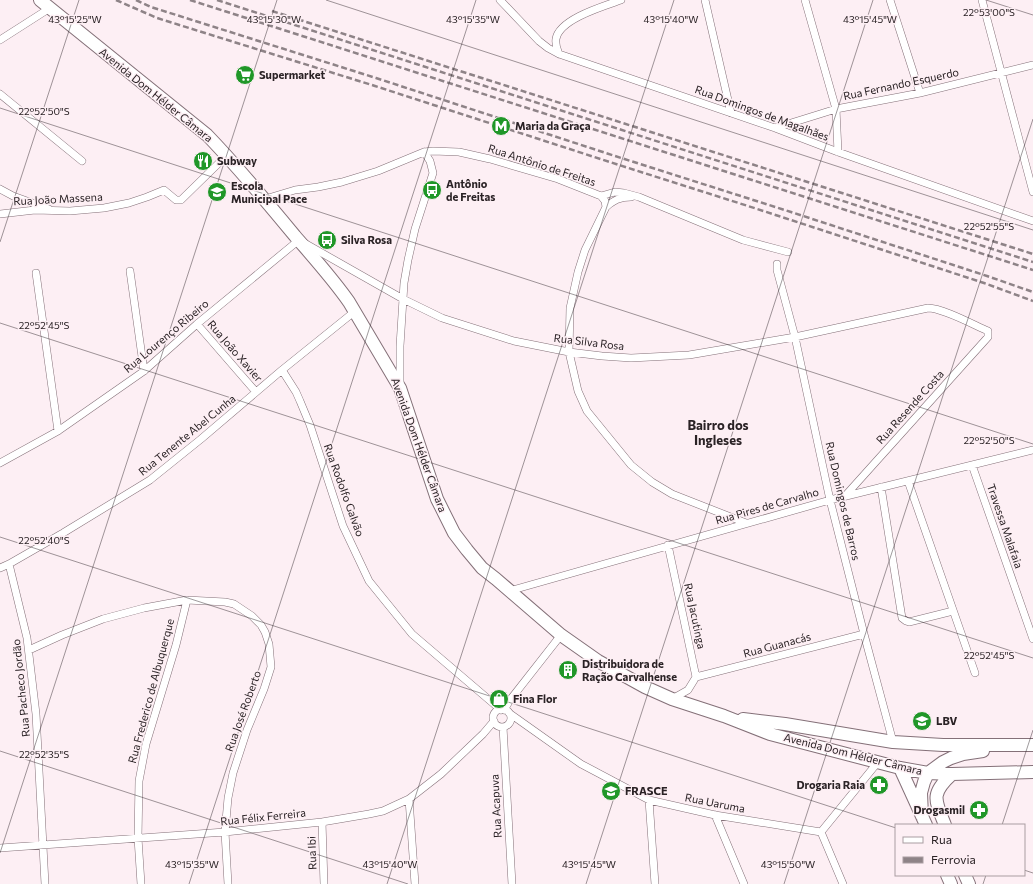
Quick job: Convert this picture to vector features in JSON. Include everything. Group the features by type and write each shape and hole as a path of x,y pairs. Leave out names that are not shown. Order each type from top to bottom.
{"main road":[{"name":"Avenida Dom Hélder Câmara","path":"40,0 196,126 217,146 265,199 342,292 400,388 436,499 454,533 482,568 561,636 598,661 645,687 691,706 724,716 770,734 900,768 928,773 952,774 1033,772"},
{"name":"Avenida Dom Hélder Câmara","path":"724,716 785,724 893,742 943,745 1033,746"},
{"path":"924,821 921,793 924,782 928,773 943,762 963,754 1033,746"},
{"path":"900,768 924,821"},
{"path":"945,824 937,804 937,795 939,789 952,774"}],"street":[{"name":"Rua Domingos de Magalhães","path":"500,0 539,41 559,54 775,128 838,152 1032,219"},
{"path":"559,54 556,46 556,38 558,32 563,27 572,20 621,0"},
{"path":"705,0 730,113"},
{"path":"805,0 836,109 838,152"},
{"path":"890,0 920,93"},
{"path":"982,0 1033,192"},
{"path":"0,40 50,8"},
{"name":"Rua Fernando Esquerdo","path":"775,128 836,109 920,93 1033,65"},
{"path":"0,94 82,160"},
{"path":"265,199 295,190 318,187 349,180 378,171 424,152 430,161 433,173 415,230 404,283 400,346 400,388"},
{"name":"Rua Antônio de Freitas","path":"424,152 459,152 486,158 558,179 601,196 615,192 639,197 743,240 788,252"},
{"name":"Rua João Massena","path":"0,214 35,210 84,211 137,201 162,190 165,190 176,200 181,200 226,156"},
{"path":"0,189 13,196 55,211"},
{"path":"601,196 606,207"},
{"path":"639,197 624,197 612,201 606,207 586,250 578,272 570,308 569,352 578,391 587,411 631,465 652,482 672,494 746,523"},
{"name":"Rua Silva Rosa","path":"299,240 403,299 442,318 514,341 569,352 602,356 631,358 689,355 794,337 928,308 943,311"},
{"name":"Rua Lourenço Ribeiro","path":"0,463 58,431 144,371 197,324 299,240"},
{"name":"Rua Domingos de Barros","path":"777,264 777,270 794,337 830,500 893,742"},
{"path":"130,271 144,371"},
{"path":"36,273 58,431"},
{"name":"Rua Resende Costa","path":"845,496 988,337 988,331 943,311"},
{"name":"Rua Tenente Abel Cunha","path":"0,568 63,533 150,480 354,312"},
{"name":"Rua João Xavier","path":"197,324 256,392"},
{"name":"Rua Rodolfo Galvão","path":"282,370 296,392 310,425 343,526 369,581 412,634 504,711"},
{"name":"Rua Pires de Carvalho","path":"509,591 830,500 1033,450"},
{"name":"Travessa Malafaia","path":"972,465 1033,639"},
{"path":"908,481 975,673"},
{"path":"881,487 902,618 909,622 953,611"},
{"name":"Rua Jacutinga","path":"668,545 696,678"},
{"name":"Rua Pacheco Jordão","path":"9,564 29,650 36,714 45,884"},
{"name":"Rua José Roberto","path":"29,650 103,619 144,608 188,600 225,602 234,604 261,624 269,644 271,667 264,689 247,730 233,773 228,798 225,832 228,884"},
{"name":"Rua Frederico de Albuquerque","path":"141,884 138,838 139,781 145,752 188,600"},
{"name":"Rua Guanacás","path":"696,678 864,634"},
{"path":"504,711 511,719 507,725 500,727 494,721 495,713 504,711 510,700 561,636"},
{"path":"672,698 688,690 696,678"},
{"path":"688,690 691,706"},
{"name":"Rua Uaruma","path":"504,711 581,764 649,800 715,815 822,832"},
{"name":"Rua Félix Ferreira","path":"0,848 225,832 322,822 383,811 409,799 442,774 483,734 494,721"},
{"name":"Rua Acapuva","path":"503,727 512,884"},
{"path":"843,884 822,832 878,762"},
{"path":"409,799 416,884"},
{"path":"649,800 656,884"},
{"path":"715,815 744,884"},
{"name":"Rua Ibi","path":"322,822 324,884"}],"railway":[{"path":"116,0 157,18 375,86 748,206 984,283 1033,301"},
{"path":"136,0 151,7 791,212 1033,292"},
{"path":"190,0 1033,270"},
{"path":"217,0 1033,262"},
{"path":"272,11 1033,254"}],"place":[{"name":"Supermarket","path":"245,75"},
{"name":"Maria da Graça","path":"501,126"},
{"name":"Subway","path":"203,161"},
{"name":"Antônio de Freitas","path":"432,190"},
{"name":"Escola Municipal Pace","path":"217,192"},
{"name":"Silva Rosa","path":"327,240"},
{"name":"Distribuidora de Ração Carvalhense","path":"568,670"},
{"name":"Fina Flor","path":"499,699"},
{"name":"LBV","path":"922,721"},
{"name":"Drogaria Raia","path":"879,785"},
{"name":"FRASCE","path":"611,791"},
{"name":"Drogasmil","path":"979,810"}],"district":[{"name":"Bairro dos Ingleses","path":"718,432"}]}
